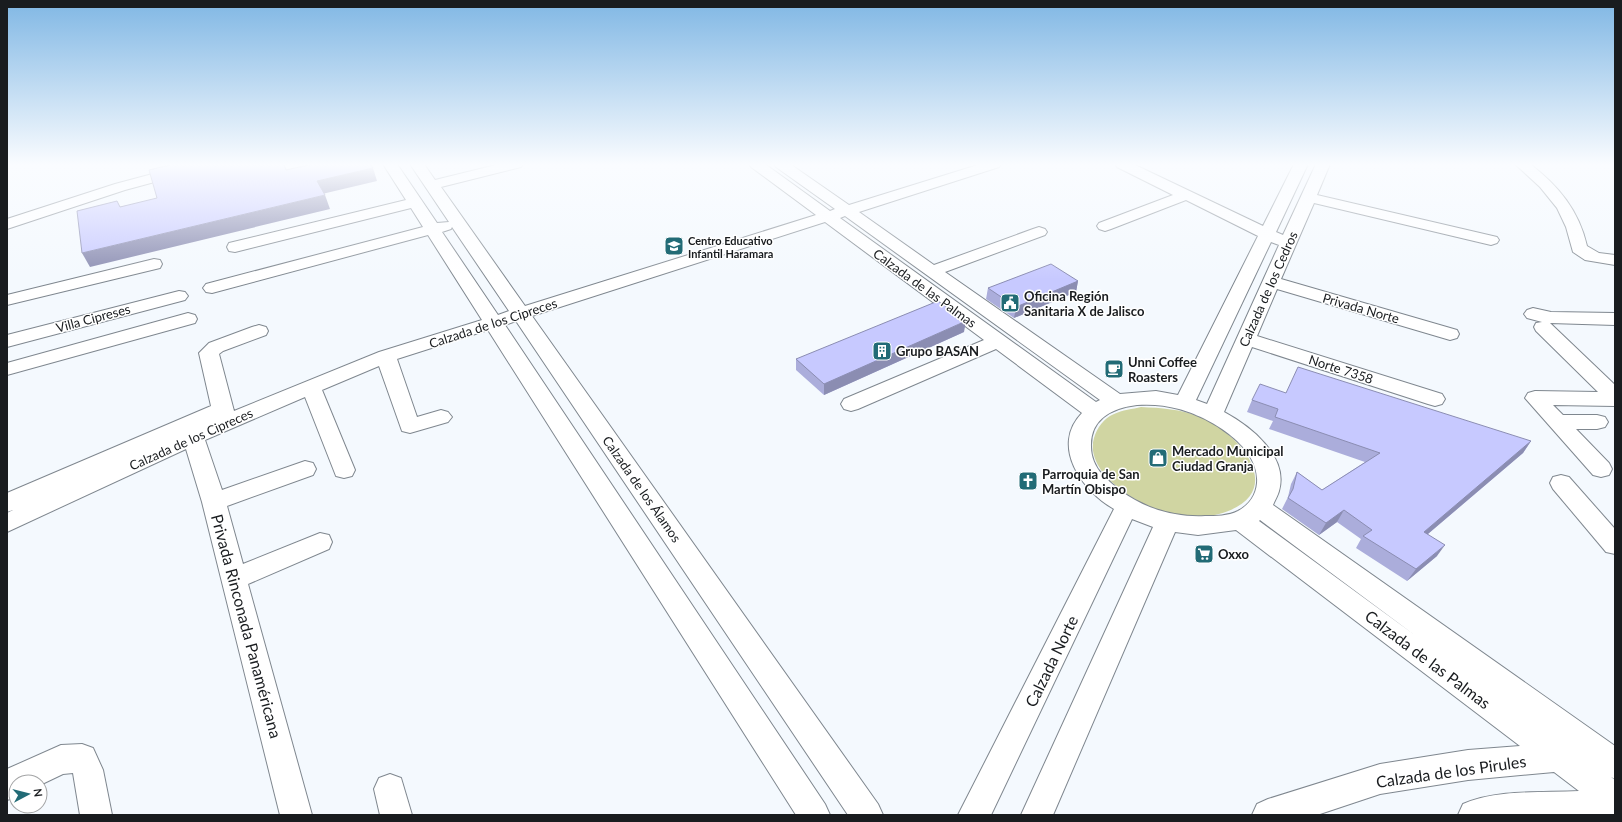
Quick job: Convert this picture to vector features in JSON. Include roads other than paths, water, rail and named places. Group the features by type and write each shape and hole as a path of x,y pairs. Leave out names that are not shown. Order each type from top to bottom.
{"street":[{"path":"7,215 53,202"},
{"path":"7,224 72,202"},
{"path":"235,246 414,202"},
{"path":"415,202 814,815"},
{"name":"Calzada de los Álamos","path":"444,202 867,815"},
{"name":"Calzada de las Palmas","path":"820,202 933,271 1117,402"},
{"name":"Calzada de las Palmas","path":"824,202 997,341 1095,412"},
{"name":"Calzada de los Cipreces","path":"7,503 224,416 311,386 490,317 850,202"},
{"name":"Calzada de los Cipreces","path":"831,209 855,202"},
{"path":"1105,226 1167,202"},
{"path":"1204,202 1269,229"},
{"path":"1214,202 1290,239"},
{"name":"Calzada de los Cedros","path":"1184,404 1282,202"},
{"name":"Calzada de los Cedros","path":"1214,414 1306,202"},
{"path":"1313,202 1491,240"},
{"path":"1561,202 1570,218 1579,248 1582,252 1595,258 1615,260"},
{"path":"212,288 459,223"},
{"path":"933,271 1038,232"},
{"path":"7,300 154,264"},
{"name":"Privada Norte","path":"1271,282 1450,334"},
{"name":"Villa Cipreses","path":"7,341 179,296"},
{"name":"Calzada de los Cipreces","path":"7,523 193,437 224,416 302,375 382,344 490,317"},
{"path":"1615,319 1551,318 1538,320 1615,398"},
{"path":"7,369 188,319"},
{"path":"224,416 209,353 216,347 259,331"},
{"name":"Norte 7358","path":"1247,338 1435,399"},
{"path":"851,404 997,341"},
{"path":"386,356 410,426 441,417"},
{"path":"311,386 344,470"},
{"path":"1149,398 1184,404 1214,414 1244,434 1264,459 1269,472 1270,485 1266,497 1250,514 1225,524 1206,526 1187,526 1167,522 1146,515 1127,506 1108,493 1093,479 1083,464 1079,449 1079,435 1085,422 1095,412 1117,402 1149,398"},
{"path":"1600,469 1535,398 1615,398"},
{"path":"1557,422 1597,422 1573,398"},
{"name":"Privada Rinconada Panaméricana","path":"193,437 214,502 296,815"},
{"path":"214,502 304,469"},
{"path":"1561,483 1615,545"},
{"name":"Calzada Norte","path":"974,815 1127,506"},
{"path":"628,528 658,512"},
{"name":"Calzada de las Palmas","path":"1250,514 1558,757 1615,799"},
{"name":"Calzada de las Palmas","path":"1250,514 1612,760"},
{"path":"1037,815 1167,522"},
{"path":"234,579 320,542"},
{"name":"Calzada de los Pirules","path":"1268,815 1380,779 1468,765 1558,757 1612,760"},
{"path":"7,784 61,760 82,758 88,770 96,815"},
{"path":"1474,815 1508,810 1615,805"}],"place":[{"name":"Centro Educativo Infantil Haramara","path":"674,246"},
{"name":"Oficina Región Sanitaria X de Jalisco","path":"1010,303"},
{"name":"Grupo BASAN","path":"882,351"},
{"name":"Unni Coffee Roasters","path":"1114,369"},
{"name":"Mercado Municipal Ciudad Granja","path":"1158,458"},
{"name":"Parroquia de San Martín Obispo","path":"1028,481"},
{"name":"Oxxo","path":"1204,554"}]}
